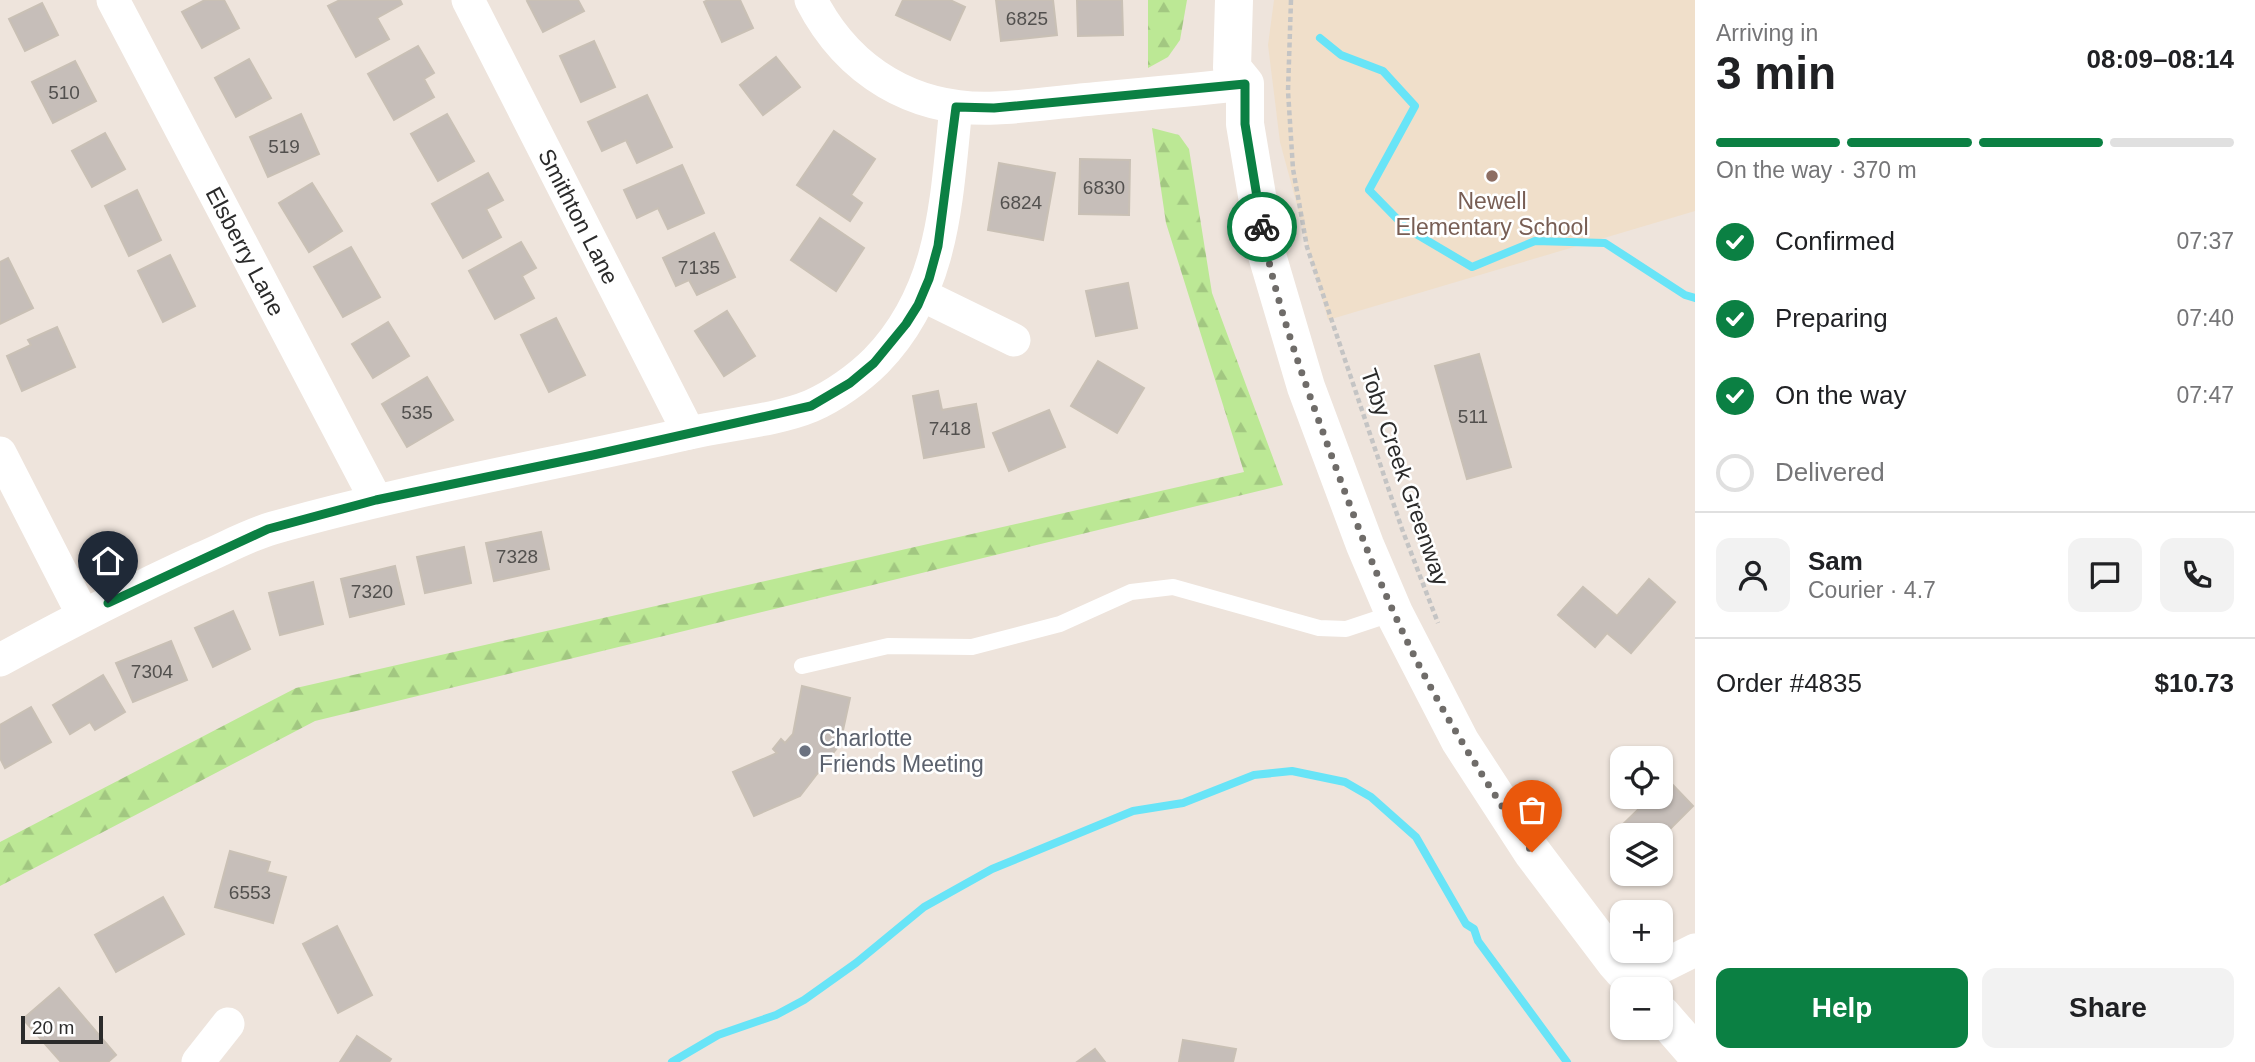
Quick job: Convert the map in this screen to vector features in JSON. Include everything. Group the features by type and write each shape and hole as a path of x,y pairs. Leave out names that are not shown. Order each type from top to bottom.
{"street":[{"name":"Elsberry Lane","path":"113,0 376,500"},
{"name":"Smithton Lane","path":"468,0 689,433"},
{"path":"811,0 839,46 859,65 909,94 956,107 994,108 1245,84"},
{"path":"1234,0 1232,68 1245,84"},
{"path":"1260,0 1257,69 1245,84 1245,124 1266,255 1306,387 1365,545 1394,613 1460,741 1524,841 1629,977"},
{"path":"0,660 83,615 268,529 376,500 811,406 850,383 874,363 906,324 922,295 938,246 956,107"},
{"path":"922,295 1014,340"},
{"path":"0,453 83,615"},
{"path":"1655,977 1661,967 1695,950"},
{"path":"198,1062 228,1024"},
{"path":"1673,1028 1695,1053"}],"lane":[{"path":"802,666 888,646 972,647 1060,624 1131,592 1173,587 1318,628 1346,629 1394,613"}],"path":[{"name":"Toby Creek Greenway","path":"1291,0 1287,91 1293,169 1307,247 1402,529 1442,631"}],"shaded area":[{"name":"Newell Elementary School","path":"1274,0 1695,0 1695,211 1328,320 1280,142 1268,45"}],"green space":[{"path":"1148,0 1187,0 1180,40 1168,57 1148,68"},
{"path":"1152,128 1179,135 1189,149 1212,293 1283,485 315,721 0,886 0,842 296,688 1244,472 1166,223"}],"building":[{"path":"205,0 224,0 239,28 202,48 182,12"},
{"path":"340,0 400,0 402,4 377,18 389,39 356,57 328,6"},
{"path":"578,0 584,11 543,32 527,1"},
{"path":"740,0 753,28 722,42 704,2"},
{"path":"903,0 950,0 965,7 950,40 896,15"},
{"path":"996,0 1053,0 1057,35 1001,41"},
{"path":"1077,0 1122,0 1123,35 1078,36"},
{"path":"42,3 58,35 25,51 9,19"},
{"path":"594,41 615,87 581,102 560,56"},
{"path":"418,46 434,73 424,79 434,97 394,120 368,74"},
{"path":"776,57 800,87 763,115 740,85"},
{"path":"249,59 271,98 236,117 215,78"},
{"path":"75,61 96,101 53,123 32,82"},
{"path":"647,95 672,147 637,163 626,140 602,151 588,122"},
{"path":"301,114 319,154 268,177 250,137"},
{"path":"447,114 474,161 438,181 411,134"},
{"path":"834,131 875,159 851,195 862,203 850,221 797,185"},
{"path":"105,133 125,169 92,187 72,151"},
{"path":"1080,159 1130,160 1129,215 1079,214"},
{"path":"999,163 1055,173 1043,240 988,230"},
{"path":"682,165 704,213 668,229 658,208 637,218 624,190"},
{"path":"488,173 503,200 486,209 501,237 463,258 432,204"},
{"path":"312,183 342,231 309,252 279,203"},
{"path":"137,190 161,240 129,256 105,206"},
{"path":"820,218 864,248 836,291 791,260"},
{"path":"714,233 735,277 697,295 689,280 676,286 663,258"},
{"path":"521,242 536,268 522,276 534,298 495,319 469,271"},
{"path":"351,247 380,297 343,317 314,267"},
{"path":"170,255 195,306 163,322 138,271"},
{"path":"8,258 33,308 0,324 0,262"},
{"path":"1128,283 1137,328 1096,336 1086,291"},
{"path":"727,311 755,356 724,376 695,331"},
{"path":"556,318 585,375 549,392 521,335"},
{"path":"388,322 409,356 373,378 352,344"},
{"path":"57,327 75,367 22,391 7,356 31,345 28,340"},
{"path":"1479,354 1511,467 1467,479 1435,366"},
{"path":"1098,361 1144,388 1117,433 1071,406"},
{"path":"427,377 453,420 407,447 382,404"},
{"path":"938,391 942,410 976,404 984,447 924,458 913,396"},
{"path":"1049,410 1065,447 1009,471 993,433"},
{"path":"541,532 549,569 494,581 486,543"},
{"path":"464,547 471,583 425,593 417,557"},
{"path":"395,566 404,604 350,617 341,579"},
{"path":"1649,579 1675,602 1631,653 1607,633 1595,647 1558,615 1583,587 1617,616"},
{"path":"313,582 323,624 280,635 269,593"},
{"path":"233,611 250,649 213,667 195,628"},
{"path":"171,641 187,680 133,702 116,663"},
{"path":"103,675 125,712 95,730 90,722 70,734 53,705"},
{"name":"Charlotte Friends Meeting","path":"802,686 850,698 840,744 800,796 754,816 733,772 777,753 773,749 781,739 785,743 793,734"},
{"path":"31,707 51,742 5,768 0,758 0,725"},
{"path":"1673,785 1693,806 1673,826 1673,823 1624,823 1639,809 1673,809"},
{"path":"230,851 270,862 267,872 286,877 273,923 215,907"},
{"path":"163,897 184,934 116,972 95,935"},
{"path":"337,926 372,995 338,1013 303,944"},
{"path":"59,988 116,1055 108,1062 61,1062 23,1019"},
{"path":"357,1036 391,1059 389,1062 340,1062"},
{"path":"1183,1040 1236,1049 1233,1062 1179,1062"},
{"path":"1095,1049 1105,1062 1077,1062"}],"waterway":[{"path":"1320,38 1341,55 1383,71 1415,106 1369,190 1406,228 1472,267 1535,241 1605,243 1685,295 1695,298"},
{"path":"672,1062 718,1035 776,1015 804,1000 856,963 924,907 992,869 1133,811 1183,803 1254,775 1292,771 1345,782 1371,797 1416,837 1466,924 1474,929 1478,941 1567,1062"}],"way so far":[{"path":"1262,227 1266,255 1306,387 1365,545 1394,613 1460,741 1532,852"}],"place":[{"name":"Newell Elementary School","path":"1492,176"},
{"name":"Charlotte Friends Meeting","path":"805,751"}],"route":[{"path":"108,603 268,529 376,500 811,406 850,383 874,363 918,305 938,246 956,107 994,108 1245,84 1245,124 1262,227"}]}
